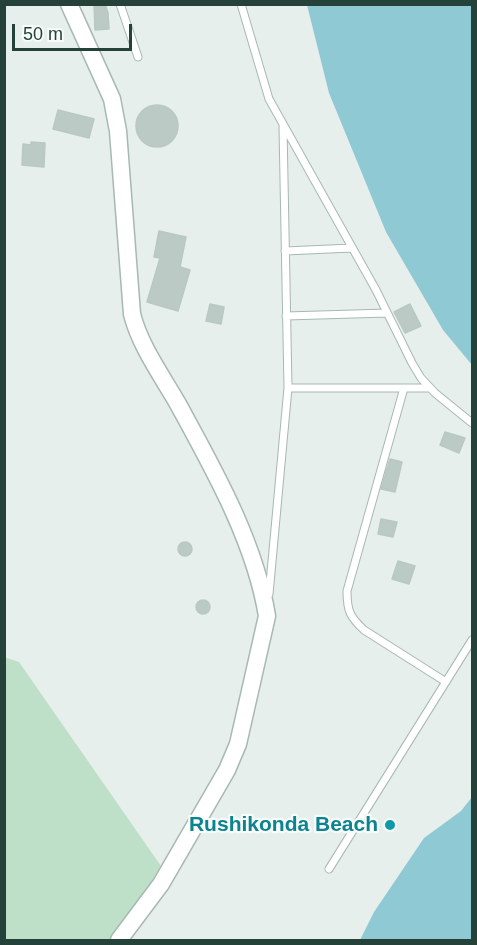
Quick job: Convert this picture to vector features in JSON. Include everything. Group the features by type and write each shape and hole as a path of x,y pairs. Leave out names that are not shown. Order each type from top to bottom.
{"street":[{"path":"69,4 112,99 118,131 132,314 136,329 238,520 267,616 238,744 227,770 161,884 118,940"}],"lane":[{"path":"120,4 138,57"},
{"path":"241,4 269,99 352,248 412,363 430,388 472,423"},
{"path":"267,616 288,388 283,127"},
{"path":"285,251 352,248"},
{"path":"286,316 387,314"},
{"path":"288,388 430,388"},
{"path":"404,388 347,591 347,605 352,620 364,630 446,682"},
{"path":"329,869 472,640"}],"green space":[{"path":"4,657 19,662 161,866 115,940 5,940"}],"water":[{"path":"307,5 472,5 472,365 443,330 386,232 329,93"},
{"path":"472,797 472,940 360,940 374,912 424,838 461,811"}],"building":[{"path":"94,4 105,4 109,29 95,30"},
{"path":"157,105 172,111 178,126 172,141 157,147 142,141 136,126 142,111"},
{"path":"58,110 94,119 89,138 53,129"},
{"path":"31,142 45,143 44,167 22,165 23,144 31,145"},
{"path":"159,231 186,237 180,267 190,270 178,311 147,302 160,258 154,257"},
{"path":"210,304 224,307 221,324 206,321"},
{"path":"410,304 421,326 405,333 394,312"},
{"path":"445,432 465,438 459,453 440,445"},
{"path":"390,459 402,462 395,492 381,489"},
{"path":"381,519 397,522 393,537 378,534"},
{"path":"185,542 190,544 192,549 190,554 185,556 180,554 178,549 180,544"},
{"path":"398,561 415,566 409,584 392,579"},
{"path":"203,600 208,602 210,607 208,612 203,614 198,612 196,607 198,602"}],"place":[{"name":"Rushikonda Beach","path":"390,825"}]}
